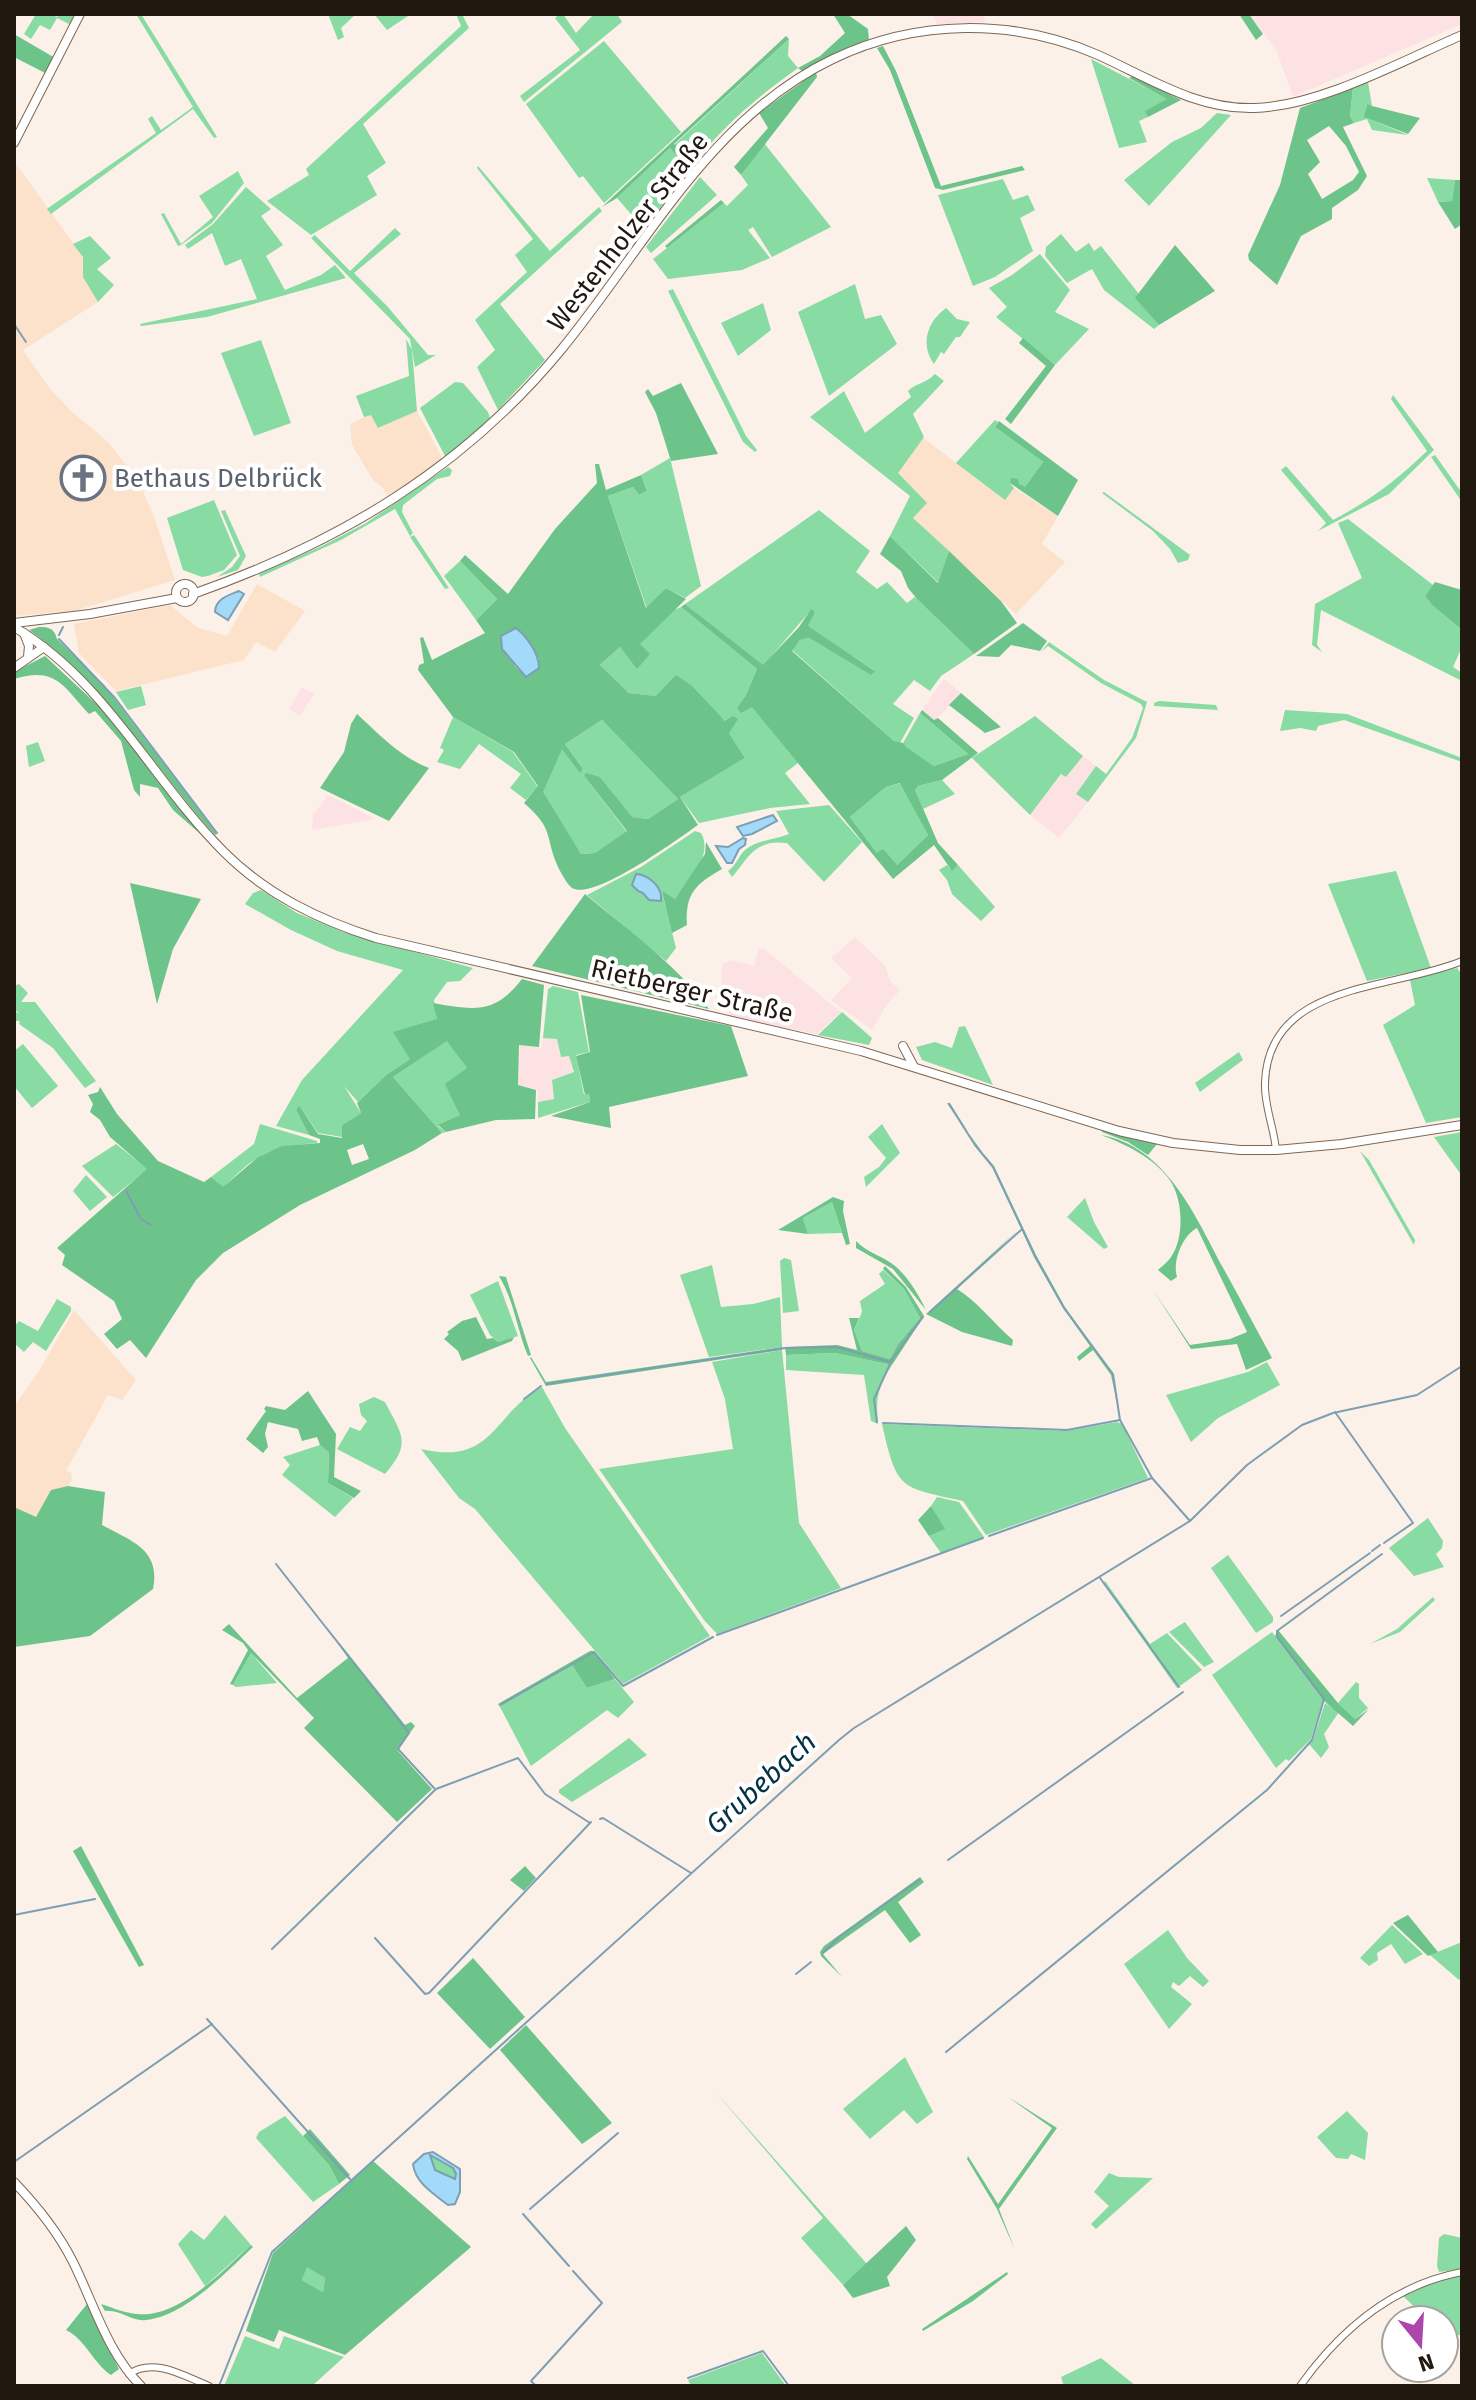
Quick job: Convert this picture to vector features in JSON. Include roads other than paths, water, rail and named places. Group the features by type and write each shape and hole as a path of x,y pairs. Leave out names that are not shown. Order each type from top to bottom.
{"main road":[{"path":"14,143 80,14"},
{"name":"Westenholzer Straße","path":"193,591 227,581 320,543 428,476 484,431 560,352 686,182 720,143 775,93 836,57 880,41 925,31 982,28 1018,31 1067,43 1098,55 1162,88 1198,100 1255,108 1302,100 1462,35"},
{"path":"14,625 90,614 176,596 187,602 193,591 181,585 176,596"},
{"name":"Rietberger Straße","path":"14,625 41,644 100,699 195,820 235,863 299,908 376,938 789,1034 913,1066 1144,1137 1205,1148 1276,1150 1342,1144 1462,1125"},
{"path":"24,633 29,646 27,660"},
{"path":"14,668 27,660 41,644"},
{"path":"903,1046 913,1066"},
{"path":"14,2182 57,2234 111,2347 141,2386"}],"street":[{"path":"1276,1150 1266,1105 1265,1079 1274,1046 1289,1024 1325,999 1462,961"},
{"path":"1300,2386 1328,2349 1371,2311 1414,2286 1462,2272"},
{"path":"129,2374 138,2368 155,2366 209,2386"}],"water":[{"path":"239,591 244,594 228,620 215,612 220,601"},
{"path":"516,628 532,646 537,657 539,668 526,677 502,649 501,636"},
{"path":"773,815 777,821 752,834 743,836 737,827"},
{"path":"746,839 745,845 739,849 732,863 727,863 716,846 728,847"},
{"path":"636,874 654,883 660,891 661,901 649,900 632,885"},
{"path":"433,2152 460,2169 460,2192 455,2204 448,2205 417,2177 413,2164 424,2154","holes":["430,2155 453,2168 455,2179 435,2170"]}],"waterway":[{"path":"14,324 26,342"},
{"path":"59,635 63,627"},
{"path":"59,639 115,698 217,833"},
{"path":"949,1104 993,1167 1035,1256 1064,1308 1113,1374 1120,1420 1152,1478"},
{"path":"126,1191 141,1219 151,1225"},
{"path":"930,1312 1021,1230"},
{"path":"546,1384 785,1348 837,1347 890,1362 923,1317"},
{"path":"877,1422 874,1399 890,1364"},
{"name":"Grubebach","path":"219,2386 272,2252 839,1740 1190,1521 1247,1465 1302,1425 1333,1413 1417,1395 1462,1366"},
{"path":"524,1399 541,1386"},
{"path":"1335,1412 1413,1523 1384,1543"},
{"path":"883,1423 1067,1430 1120,1420"},
{"path":"989,1536 1152,1478 1190,1521"},
{"path":"717,1635 983,1538"},
{"path":"1372,1551 1380,1545"},
{"path":"1281,1616 1370,1553"},
{"path":"946,2052 1267,1790 1312,1740 1324,1699 1277,1637 1277,1631 1382,1554"},
{"path":"276,1564 409,1733 398,1749 434,1788"},
{"path":"1100,1578 1179,1687"},
{"path":"501,1704 594,1652 623,1686 713,1637"},
{"path":"948,1860 1183,1692"},
{"path":"272,1949 436,1789 518,1758 545,1794 590,1823"},
{"path":"600,1819 691,1873"},
{"path":"375,1938 425,1994 429,1993 591,1822"},
{"path":"823,1953 839,1937 919,1880"},
{"path":"14,1915 95,1899"},
{"path":"796,1974 811,1962"},
{"path":"207,2019 350,2179"},
{"path":"14,2162 212,2024"},
{"path":"530,2209 618,2133"},
{"path":"523,2214 569,2266"},
{"path":"536,2386 531,2381 602,2303 573,2271"},
{"path":"688,2378 763,2351 789,2386"}],"place":[{"name":"Bethaus Delbrück","path":"83,478"}]}
